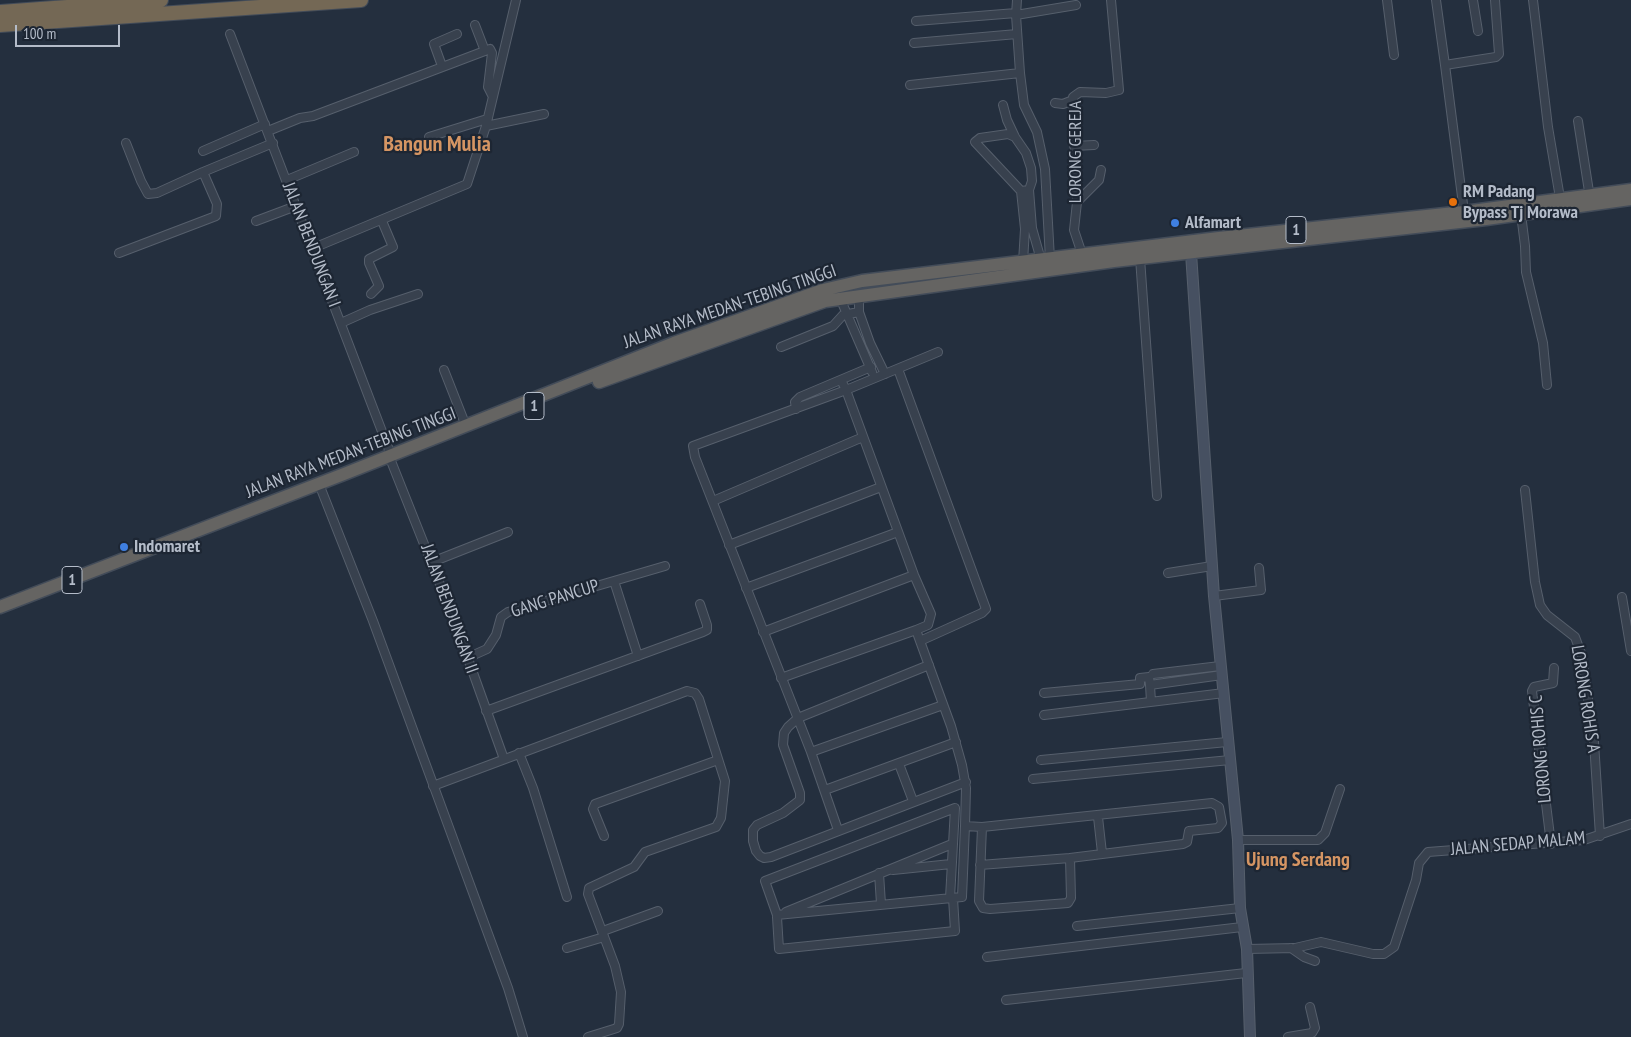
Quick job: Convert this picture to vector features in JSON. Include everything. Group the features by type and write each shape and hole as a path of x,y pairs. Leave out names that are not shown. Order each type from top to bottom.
{"highway":[{"path":"0,12 161,0"},
{"path":"0,25 361,0"},
{"name":"JALAN RAYA MEDAN-TEBING TINGGI","path":"0,616 321,489 466,426 674,343 819,291 862,281 962,270 986,273 1190,253 1521,214 1631,190"},
{"name":"JALAN RAYA MEDAN-TEBING TINGGI","path":"0,607 391,458 678,352 809,306 840,298 971,280 986,273 1023,262 1082,254 1464,212 1560,198 1631,199"}],"main road":[{"path":"1190,253 1214,596 1238,840 1240,908 1247,950 1246,973 1250,1037"}],"street":[{"path":"1017,0 1017,34 1024,104 1037,132 1045,169 1046,259"},
{"name":"LORONG GEREJA","path":"1082,254 1074,230 1077,202 1073,100 1074,94 1080,92 1106,93 1119,90 1111,0"},
{"path":"1387,0 1394,54"},
{"path":"1436,0 1464,212"},
{"path":"1473,0 1478,31"},
{"path":"1445,65 1496,57 1499,54 1495,0"},
{"path":"1533,0 1548,127 1560,198"},
{"path":"311,249 465,186 470,180 515,3"},
{"path":"916,21 1016,14 1076,5"},
{"path":"475,25 484,51"},
{"name":"JALAN BENDUNGAN I","path":"230,34 391,458"},
{"path":"442,66 434,44 457,34"},
{"path":"914,43 1017,34"},
{"path":"203,151 266,127 313,116 484,51 492,51 488,87 492,95"},
{"path":"910,85 1020,74"},
{"path":"1054,104 1062,104 1073,100"},
{"path":"1003,106 1015,137 1026,153 1031,168 1032,181 1025,191"},
{"path":"429,137 486,122 544,114"},
{"path":"1578,121 1590,199"},
{"path":"1015,137 1008,134 980,138 976,142 1025,191 1029,229 1023,262"},
{"path":"126,143 148,194 157,193 272,142"},
{"path":"1074,146 1094,145"},
{"path":"287,180 354,152"},
{"path":"1077,202 1095,185 1101,170"},
{"path":"119,253 216,216 216,204 203,172"},
{"path":"256,220 296,206"},
{"path":"1521,214 1526,272 1543,343 1547,385"},
{"path":"372,294 379,286 369,263 370,259 393,247 382,220"},
{"path":"1029,229 1046,259"},
{"path":"1140,258 1157,496"},
{"path":"341,324 370,310 418,294"},
{"path":"859,295 860,312 870,343 884,374"},
{"path":"840,298 875,378"},
{"path":"781,347 833,326 841,317 860,312"},
{"path":"838,830 811,752 695,457 693,446 846,390 938,352"},
{"path":"796,409 795,402 800,397 870,368"},
{"path":"898,368 986,609 982,613 920,641"},
{"path":"444,370 466,426"},
{"path":"781,678 916,630 928,624 931,614 914,575 841,380"},
{"path":"713,501 863,437"},
{"name":"JALAN BENDUNGAN II","path":"391,458 432,562 504,759"},
{"path":"729,545 881,487"},
{"path":"321,489 373,620 508,988 523,1037"},
{"name":"LORONG ROHIS A","path":"1525,490 1535,582 1540,605 1546,615 1575,637 1582,656 1594,742 1600,836"},
{"path":"432,562 508,532"},
{"path":"746,588 898,532"},
{"name":"GANG PANCUP","path":"467,658 487,649 496,635 501,617 508,612 665,566"},
{"path":"1168,573 1212,566"},
{"path":"1214,596 1261,590 1259,568"},
{"path":"764,632 914,575"},
{"path":"614,581 638,656"},
{"path":"1622,597 1631,651"},
{"path":"486,711 707,630 700,604"},
{"path":"777,916 962,897 966,785 956,742 916,630"},
{"path":"929,665 798,718 788,727 783,740 800,793 800,800 783,814 763,821 753,830 753,841 756,851 764,858 771,857 913,801 966,785"},
{"name":"LORONG ROHIS C","path":"1551,844 1532,691 1534,688 1553,683 1554,668"},
{"path":"1153,674 1221,670"},
{"path":"1150,684 1221,670"},
{"path":"1044,693 1140,684 1140,678 1149,677 1151,702"},
{"path":"433,786 687,691 696,693 725,787 724,805 718,824 645,852 634,867 591,886 588,894 604,934 621,986 619,1024 613,1030 588,1037"},
{"path":"1044,715 1224,693"},
{"path":"811,752 943,705"},
{"path":"825,790 956,742"},
{"path":"1041,760 1227,742"},
{"path":"519,753 533,788 567,897"},
{"path":"604,836 593,809 595,804 718,760"},
{"path":"1033,778 1230,760"},
{"path":"899,764 913,801"},
{"path":"1238,840 1318,840 1325,833 1340,789"},
{"path":"966,826 979,828 1098,817 1212,803 1219,806 1222,823 1218,828 1189,831 1186,842 1183,844 1070,858 980,865"},
{"path":"955,808 951,864 951,898 955,931 779,949 777,916 765,881 955,808"},
{"path":"1098,817 1102,853"},
{"name":"JALAN SEDAP MALAM","path":"1291,948 1321,942 1373,954 1384,954 1391,950 1394,947 1416,880 1419,863 1424,854 1432,850 1551,844 1584,840 1631,824"},
{"path":"979,828 979,901 983,908 1064,904 1071,898 1070,858"},
{"path":"777,916 952,844"},
{"path":"881,872 951,864"},
{"path":"881,872 881,904"},
{"path":"1077,926 1240,908"},
{"path":"567,948 658,911"},
{"path":"987,957 1242,927"},
{"path":"1247,950 1291,948 1304,957 1315,961"},
{"path":"1006,1000 1246,973"},
{"path":"1288,1037 1312,1032 1315,1028 1310,1007"}],"place":[{"name":"RM Padang Bypass Tj Morawa","path":"1453,202"},
{"name":"Alfamart","path":"1175,223"},
{"name":"Indomaret","path":"124,547"}],"district":[{"name":"Bangun Mulia","path":"437,145"},
{"name":"Ujung Serdang","path":"1298,860"}]}
